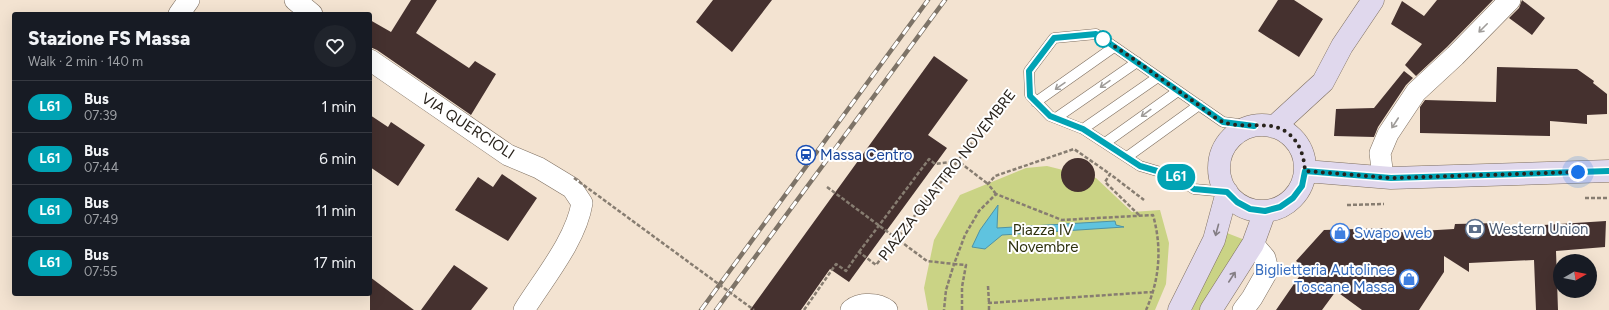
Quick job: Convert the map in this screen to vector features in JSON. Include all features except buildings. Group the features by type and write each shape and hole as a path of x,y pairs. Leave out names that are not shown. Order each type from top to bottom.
{"main road":[{"path":"1264,126 1323,82 1342,46 1373,0"},
{"path":"1264,126 1288,133 1298,143 1304,156 1305,171 1302,186 1293,198 1280,207 1265,211 1250,209 1237,202 1227,192 1221,179 1220,164 1222,153 1235,135 1244,129 1264,126"},
{"path":"1305,171 1383,177 1609,171"},
{"path":"1179,310 1214,240 1227,192"},
{"path":"1211,310 1253,244 1265,211"}],"street":[{"path":"180,12 189,0"},
{"path":"295,0 310,12"},
{"path":"1383,177 1380,153 1388,134 1416,92 1455,56 1510,0"},
{"name":"VIA QUERCIOLI","path":"372,61 508,155 539,168 572,188 582,203 580,218 570,239 524,310"},
{"path":"1243,310 1252,298 1268,270 1264,258 1253,244"},
{"path":"851,310 855,307 869,304 887,310"}],"lane":[{"path":"1029,71 1054,38 1096,34 1223,122 1264,126"},
{"path":"1036,102 1114,47"},
{"path":"1056,118 1136,62"},
{"name":"PIAZZA QUATTRO NOVEMBRE","path":"1029,71 1030,96 1050,116 1083,129 1140,166 1174,176 1194,189 1227,192"},
{"path":"1083,129 1158,77"},
{"path":"1105,143 1178,91"},
{"path":"1127,157 1199,105"}],"path":[{"name":"PIAZZA QUATTRO NOVEMBRE","path":"804,310 836,264 846,271 860,252 876,265 1029,71"},
{"path":"988,184 996,176 1074,149 1144,200"},
{"path":"860,252 929,159 935,164 958,161 988,184 996,194 1062,220 1153,215 1158,232 1160,256 1156,283 1146,310"},
{"path":"1110,174 1105,182 1139,216"},
{"path":"574,178 754,310"},
{"path":"827,187 927,261 966,265 962,286 962,310"},
{"path":"944,310 946,290 965,235 979,211 996,194"},
{"path":"988,286 989,310"},
{"path":"989,303 1152,292"}],"green space":[{"name":"Piazza IV Novembre","path":"1080,159 1090,166 1093,177 1096,178 1132,212 1160,210 1169,243 1166,284 1155,310 928,310 924,288 934,240 960,195 1026,168 1047,166 1063,170 1070,162"},
{"path":"1227,233 1245,240 1200,310 1192,310"}],"water":[{"path":"998,205 997,228 1115,221 1116,225 1124,227 1002,235 985,249 972,247 980,230"}],"railway":[{"path":"701,310 928,0"},
{"path":"716,310 945,0"}],"bus line":[{"name":"L61","path":"1254,126 1223,122 1096,34 1054,38 1029,71 1030,96 1050,116 1083,129 1140,166 1174,176 1194,189 1227,192 1237,202 1250,209 1265,211 1280,207 1293,198 1302,186 1305,171 1391,178 1609,171"}],"place":[{"name":"Massa Centro","path":"806,155"},
{"name":"Western Union","path":"1475,229"},
{"name":"Swapo web","path":"1340,233"},
{"name":"Biglietteria Autolinee Toscane Massa","path":"1409,279"}],"route":[{"path":"1103,39 1223,122 1254,126 1264,125 1274,127 1288,133 1298,143 1304,156 1305,171 1391,178 1578,172"}]}
